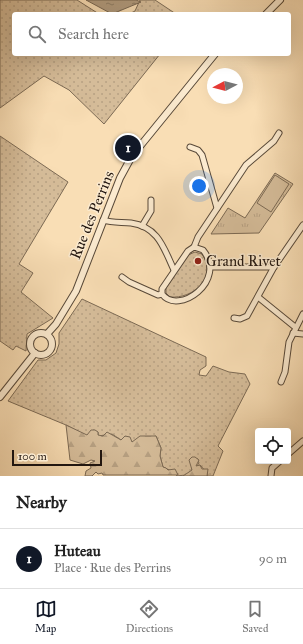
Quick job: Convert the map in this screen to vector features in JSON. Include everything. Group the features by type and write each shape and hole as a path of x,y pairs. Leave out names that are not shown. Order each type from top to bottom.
{"street":[{"path":"268,12 280,0"},
{"name":"Rue des Perrins","path":"47,334 56,324 76,291 120,178 132,156 212,56"},
{"path":"162,294 162,290 174,270 188,251 194,247 198,237 246,165 269,146 279,133"},
{"path":"190,147 198,150 202,155 217,208"},
{"path":"142,226 151,211 151,200"},
{"path":"103,220 142,226 156,235 163,244 174,270"},
{"path":"234,318 240,319 246,316 258,298 274,267 303,225"},
{"path":"122,277 158,295 162,294 165,298 176,300 191,297 203,287 208,277 210,267 206,253 200,248 194,247"},
{"path":"210,267 274,267"},
{"path":"258,298 294,330 303,334"},
{"path":"281,382 285,372 290,342 294,330 303,314"},
{"path":"36,334 47,334 52,343 50,349 42,354 35,352 31,347 31,339 36,334"},
{"path":"0,396 35,352"},
{"path":"291,451 303,441"},
{"path":"271,476 272,468 277,464"}],"green space":[{"path":"0,0 77,0 96,12 12,12 12,56 158,56 104,124 69,90 44,76 0,108"},
{"path":"140,0 155,0 173,12 133,12 135,11"},
{"path":"0,136 68,182 19,264 33,273 21,292 53,318 27,334 26,351 16,346 13,350 0,341"},
{"path":"275,173 293,184 259,233 211,234 228,208 245,218"},
{"path":"275,175 289,184 271,212 257,203"},
{"path":"195,252 202,254 206,263 207,271 205,279 194,291 179,297 170,297 166,293 166,288 188,255"},
{"path":"82,299 206,357 206,366 200,370 199,375 206,376 213,366 229,372 245,374 250,384 218,446 223,451 213,476 207,476 208,474 200,465 196,467 199,463 197,458 192,466 192,471 186,475 176,476 178,474 163,467 160,456 161,448 156,436 132,442 121,440 112,434 98,436 98,432 93,430 87,436 66,425 8,401 38,360 46,360 56,353 59,344 59,333"},
{"path":"66,425 87,435 91,430 95,430 98,432 98,435 103,436 107,432 121,440 125,436 130,437 132,442 140,436 156,436 161,448 160,456 163,467 168,470 175,469 178,475 103,475 102,473 98,474 96,472 92,476 85,476 86,471 91,468 90,463 95,461 91,460 83,464 70,460"},
{"path":"192,457 199,460 196,466 200,465 202,469 208,469 207,476 183,476 192,470 189,460"}],"water":[{"path":"86,0 136,0 141,2 117,12 108,12"}],"place":[{"name":"Huteau","path":"128,148"},
{"name":"Grand Rivet","path":"198,261"}]}
